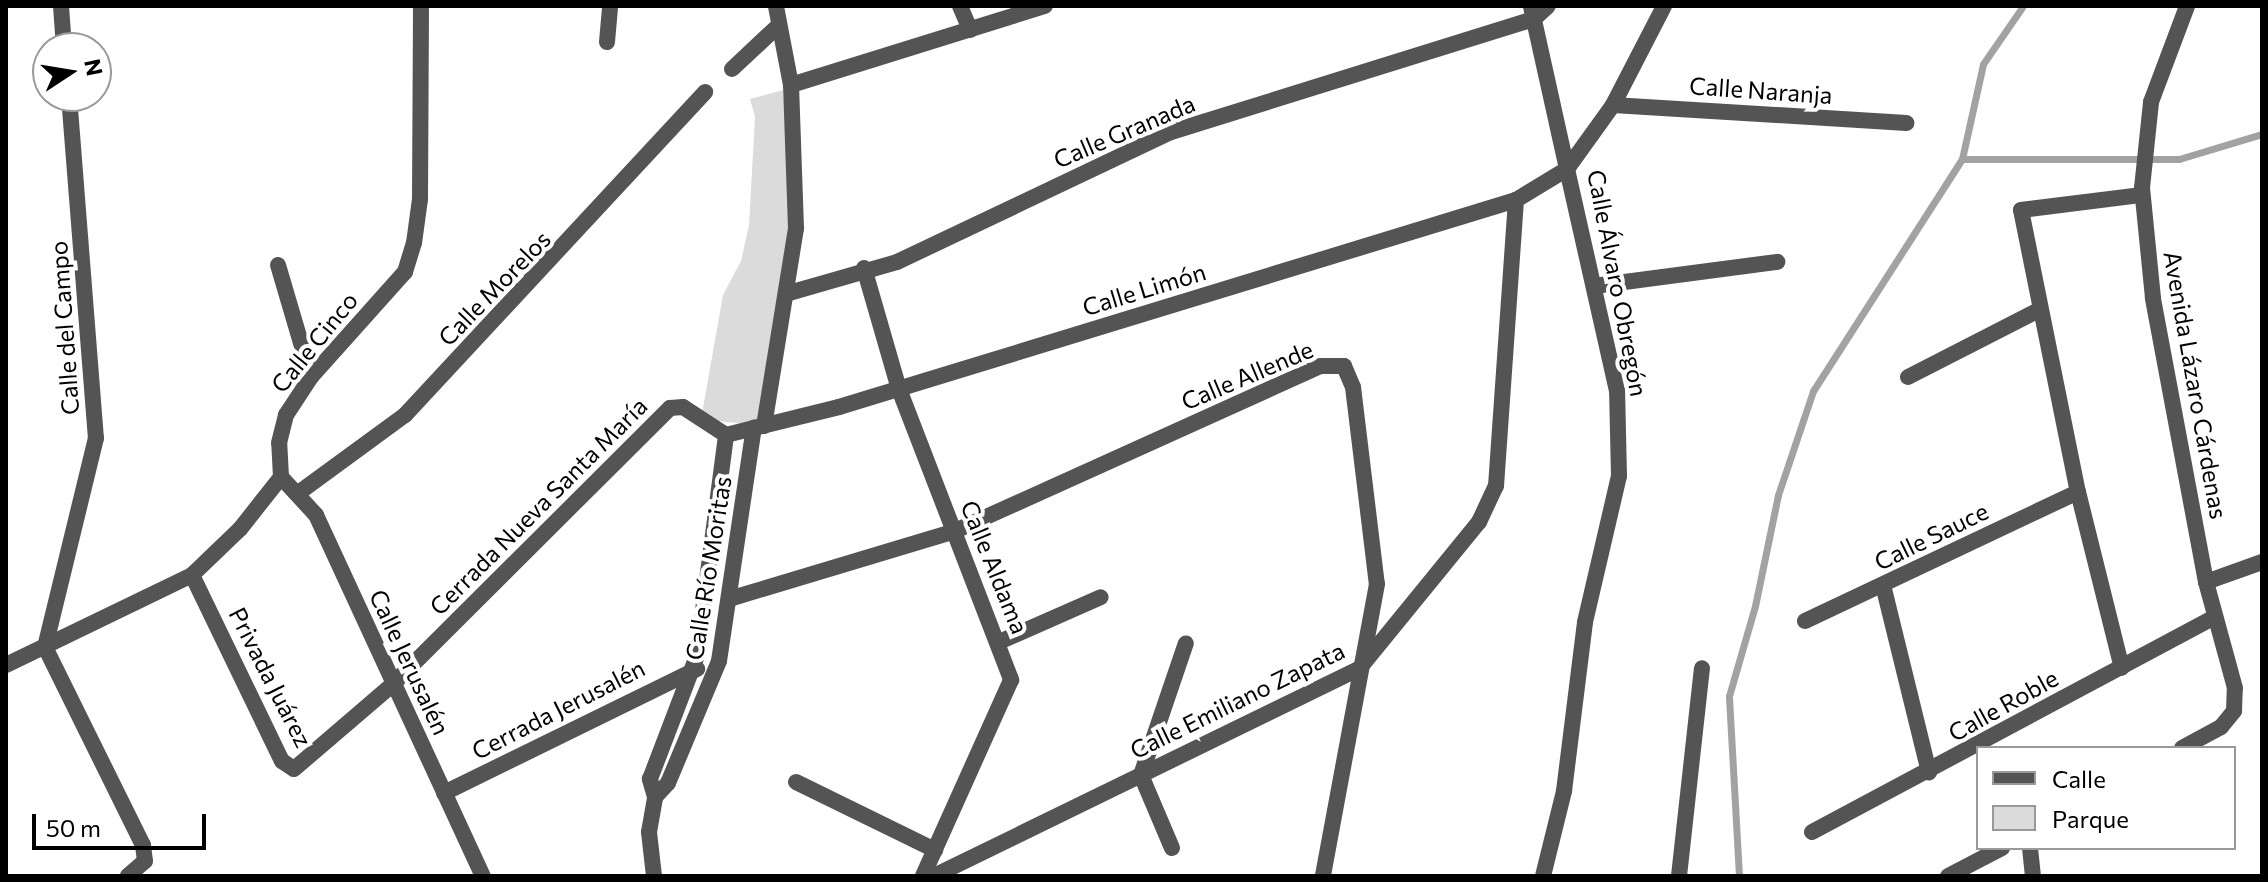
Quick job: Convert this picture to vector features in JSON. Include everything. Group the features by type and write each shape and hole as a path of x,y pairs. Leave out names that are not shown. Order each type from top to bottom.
{"street":[{"path":"61,6 63,32"},
{"name":"Calle Cinco","path":"281,477 279,443 286,415 311,377 405,272 414,243 420,199 421,6"},
{"path":"607,42 610,6"},
{"name":"Calle Río Moritas","path":"655,797 668,783 715,674 759,427 789,293 796,228 791,85 776,6"},
{"path":"960,6 970,30"},
{"path":"791,85 1045,6"},
{"path":"1548,6 1532,13 1567,169"},
{"name":"Calle Álvaro Obregón","path":"1543,876 1564,791 1585,622 1619,476 1617,391 1567,169 1613,105 1664,6"},
{"name":"Avenida Lázaro Cárdenas","path":"2185,7 2151,102 2142,192 2153,298 2206,582 2235,688 2234,711 2221,727 2186,746"},
{"name":"Calle Granada","path":"789,293 864,268 897,262 1171,132 1532,13"},
{"path":"732,69 779,25"},
{"name":"Calle Morelos","path":"297,494 405,415 705,92"},
{"name":"Calle Naranja","path":"1613,105 1906,123"},
{"name":"Calle del Campo","path":"45,647 96,438 70,112"},
{"name":"Calle Limón","path":"726,435 899,389 1516,200 1567,169"},
{"path":"2122,668 2078,492 2021,210 2142,192"},
{"name":"Calle Emiliano Zapata","path":"934,876 1359,669 1479,522 1496,486 1516,200"},
{"path":"1594,286 1777,262"},
{"path":"278,265 311,377"},
{"name":"Calle Aldama","path":"864,268 899,389 999,642 1011,680 923,876"},
{"path":"1908,377 2039,310"},
{"name":"Calle Allende","path":"729,599 955,531 1321,366 1344,366 1353,387 1377,558 1323,876"},
{"name":"Cerrada Nueva Santa María","path":"393,684 670,408 683,407 726,435"},
{"name":"Calle Río Moritas","path":"654,876 649,832 655,797 650,779 693,668 726,435"},
{"path":"6,665 192,575 240,529 281,477"},
{"name":"Calle Jerusalén","path":"281,477 316,515 483,876"},
{"name":"Calle Sauce","path":"1805,621 2078,492"},
{"path":"2206,582 2262,562"},
{"name":"Privada Juárez","path":"192,575 282,761 294,769 393,684"},
{"path":"1883,585 1929,772"},
{"path":"999,642 1101,597"},
{"name":"Calle Roble","path":"1981,746 2215,617"},
{"path":"1172,848 1141,775 1186,643"},
{"path":"45,647 143,845 145,861 128,876"},
{"path":"693,668 715,674"},
{"name":"Cerrada Jerusalén","path":"444,793 693,668"},
{"path":"1679,876 1702,668"},
{"name":"Calle Roble","path":"1812,832 1976,748"},
{"path":"796,782 935,850"},
{"path":"1948,876 1998,850"},
{"path":"2030,850 2033,876"}],"green space":[{"path":"783,90 792,228 762,426 701,419 723,295 741,261 749,225 755,117 750,99"}],"waterway":[{"path":"1739,876 1729,696 1755,606 1778,495 1813,391 1962,159 1983,64 2023,6"},
{"path":"1962,159 2179,159 2262,134"}]}
